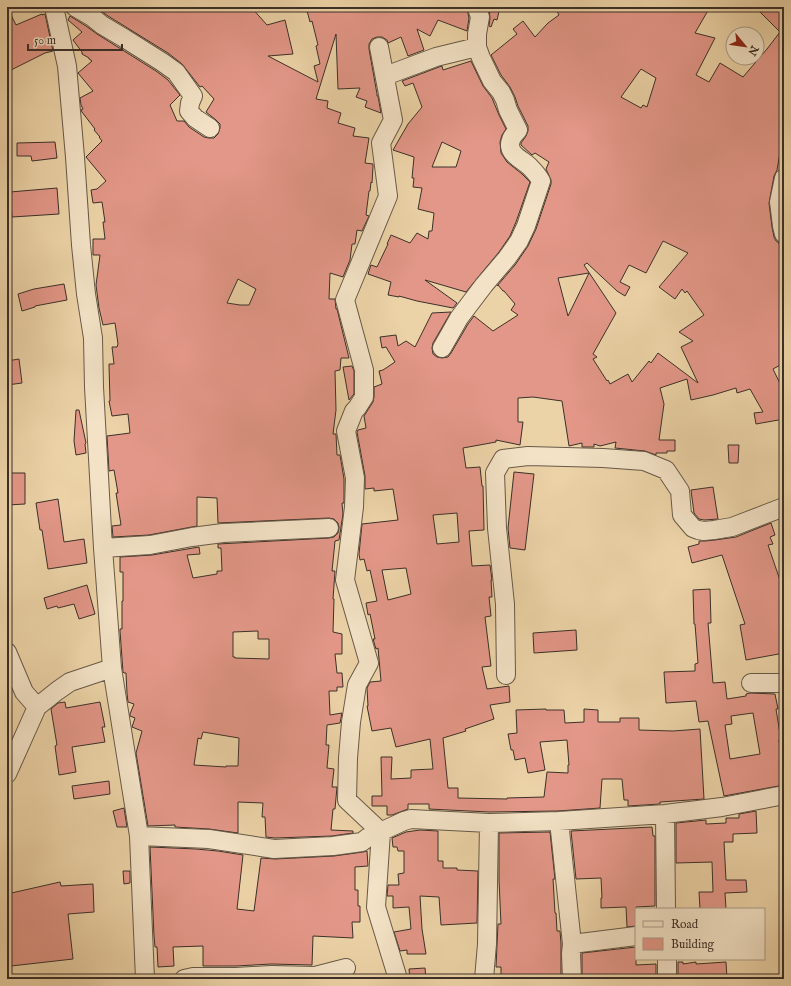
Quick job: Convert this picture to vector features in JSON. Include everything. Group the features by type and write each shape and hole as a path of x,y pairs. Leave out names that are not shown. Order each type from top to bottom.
{"street":[{"path":"54,7 67,66 81,245 86,294 93,338 94,387 103,548 112,668 139,836 145,979"},
{"path":"75,7 176,72 192,96 189,111 195,118 210,128"},
{"path":"442,348 459,318 519,241 526,226 541,181 539,176 530,166 512,152 510,146 511,139 518,130 508,110 505,100 501,92 492,81 477,47 477,34 480,17 478,11 479,7"},
{"path":"380,47 393,120 382,143 388,196 345,300 364,370 364,397 354,411 346,431 355,478 354,507 345,580 369,663 357,685 351,722 347,800 381,832"},
{"path":"385,76 436,57 477,47"},
{"path":"784,178 778,202 784,234"},
{"path":"506,675 505,604 497,528 495,473 503,459 528,456 603,458 644,461 666,470 680,491 682,515 693,528 698,530 704,531 732,527 784,507"},
{"path":"103,548 150,545 224,533 329,528"},
{"path":"7,652 24,692 37,707"},
{"path":"7,774 37,707 70,682 112,668"},
{"path":"751,683 784,684"},
{"path":"139,836 209,839 274,849 333,846 362,842 367,838 411,819 489,823 559,821 665,814 722,807 784,795"},
{"path":"665,814 666,908"},
{"path":"559,821 572,944 572,979"},
{"path":"484,979 487,944 489,823"},
{"path":"381,832 376,907 398,979"},
{"path":"572,944 635,936"},
{"path":"667,960 667,979"},
{"path":"184,979 193,977 271,975 315,976 346,968"}],"building":[{"path":"7,7 16,25 45,14 53,51 45,53 7,72"},
{"path":"96,7 251,7 267,25 285,20 293,54 268,56 318,82 314,66 320,64 316,46 318,45 312,21 310,22 306,7 468,7 469,18 467,31 438,20 430,36 417,29 424,50 408,56 401,37 388,43 387,40 382,37 372,39 369,44 369,49 381,113 365,107 367,101 356,97 360,88 338,89 336,34 316,99 328,101 327,108 341,113 338,123 355,128 353,136 369,138 365,163 373,164 372,183 371,182 369,191 366,215 369,216 362,231 357,230 355,244 352,244 350,260 343,277 330,273 329,299 335,299 336,309 349,358 341,358 340,370 335,371 336,410 333,434 336,434 337,455 340,455 344,479 344,503 342,503 343,514 339,540 335,541 332,571 335,571 333,632 342,634 342,654 335,654 337,673 342,673 343,687 337,687 337,691 329,691 330,715 342,713 340,723 327,725 326,745 329,745 327,768 334,769 332,787 337,787 331,830 353,831 353,833 332,836 266,837 265,817 262,817 263,803 238,802 238,833 209,829 175,827 175,825 148,826 136,753 142,731 132,727 135,718 130,716 130,714 134,704 128,702 126,673 123,672 120,629 122,629 123,572 120,572 120,557 152,555 199,547 200,554 187,555 193,578 217,574 217,571 222,571 221,548 218,548 218,544 329,538 334,537 338,533 339,527 338,523 334,519 329,518 218,523 217,498 197,497 197,526 149,535 113,537 112,526 121,525 114,470 109,471 107,436 130,433 128,414 112,416 109,401 109,364 114,364 112,347 117,347 118,344 115,323 103,325 99,308 96,285 100,255 93,255 93,239 105,239 103,222 105,222 102,202 93,203 91,190 97,189 106,181 86,157 102,141 81,110 83,109 80,98 93,91 78,73 92,61 82,54 73,40 82,32 68,20 70,16 168,80 180,95 170,105 177,121 184,121 189,127 204,137 209,138 214,138 218,134 220,124 206,112 214,99 202,86 200,87 182,64 168,53","holes":["238,279 256,289 249,305 227,303","258,631 258,639 269,639 269,659 233,657 233,632","203,732 239,738 238,766 226,767 194,765 198,738 201,739"]},
{"path":"489,7 500,7 497,20 494,19 491,27 489,26"},
{"path":"563,7 710,7 695,33 715,38 696,75 709,82 720,63 743,77 752,66 765,66 765,51 780,32 755,7 784,7 784,154 780,153 769,203 774,237 779,243 784,264 784,363 773,369 784,392 784,419 756,424 754,413 763,412 750,389 737,393 736,388 691,400 687,379 660,388 664,404 659,440 675,440 675,451 656,453 656,455 645,451 615,448 616,442 600,446 594,444 594,447 582,447 582,443 569,446 562,401 533,397 518,398 518,422 523,422 520,445 496,440 496,442 463,448 466,468 480,467 483,486 484,530 469,531 472,566 490,565 492,580 492,597 489,597 491,616 485,617 491,666 482,667 487,689 509,686 510,702 490,705 494,719 465,729 466,731 443,738 448,788 458,788 458,798 507,799 544,797 547,772 568,773 569,765 567,740 540,742 545,770 528,773 525,758 515,760 513,750 511,750 508,734 517,733 516,710 564,710 565,723 584,722 584,709 598,710 598,722 620,722 620,718 639,718 639,730 673,731 700,729 704,799 628,806 628,800 624,800 622,779 602,779 600,808 558,811 489,812 429,809 429,804 408,804 408,809 392,815 387,815 387,806 372,806 372,796 382,796 381,757 392,757 391,779 411,778 411,770 433,769 430,739 396,747 391,728 372,731 367,706 367,688 370,682 381,681 378,648 376,649 373,639 375,639 370,614 368,615 366,603 377,601 370,570 367,571 364,559 360,560 359,554 362,524 398,520 393,489 374,491 374,488 365,489 365,476 357,432 358,430 366,428 364,416 373,402 374,387 382,384 379,371 395,362 386,347 382,348 380,337 396,335 398,346 406,341 415,347 432,313 451,312 433,343 432,348 433,354 442,358 448,357 474,316 493,331 518,315 511,310 515,304 498,285 497,286 515,265 528,246 536,229 551,180 546,169 549,162 535,153 532,155 521,145 528,131 528,126 510,87 501,75 491,55 517,34 513,29 523,21 535,37 548,23 559,15 557,11","holes":["641,69 656,78 647,107 643,105 641,108 621,97","663,241 688,253 659,287 675,299 682,289 685,293 687,291 704,315 679,332 693,341 681,347 698,383 658,353 651,363 649,361 632,382 628,374 610,384 593,359 597,357 593,354 616,313 584,265 587,263 617,291 625,296 630,287 620,282 629,265 646,273","589,273 568,316 558,278","457,513 459,542 437,544 433,515","406,568 411,594 388,600 382,570"]},
{"path":"471,61 483,86 492,98 506,129 500,142 501,153 507,162 530,182 510,236 499,252 466,292 425,280 457,303 453,308 388,295 391,282 368,274 371,265 377,267 391,235 410,243 417,233 428,239 429,231 432,231 434,213 418,209 422,188 413,187 414,178 412,178 414,157 393,150 408,124 422,107 413,83 405,86 402,81 442,66 443,70","holes":["442,142 461,151 456,167 432,167"]},
{"path":"55,142 57,158 32,161 31,156 17,156 17,143"},
{"path":"57,188 59,214 12,217 10,192"},
{"path":"64,284 67,300 35,306 22,311 18,294 34,289"},
{"path":"19,359 22,383 7,385 7,361"},
{"path":"352,366 354,371 354,394 349,400 343,367"},
{"path":"76,410 79,410 86,443 86,453 76,455 74,441"},
{"path":"728,445 739,445 738,463 729,463"},
{"path":"514,472 534,474 525,550 510,548 508,528"},
{"path":"7,473 25,473 25,504 7,505"},
{"path":"713,487 718,519 699,519 694,513 691,490"},
{"path":"58,499 64,542 84,539 87,563 48,569 36,503"},
{"path":"771,523 775,535 770,537 773,544 768,545 784,592 784,653 746,660 740,625 745,624 722,555 692,563 688,547 699,544 699,541 736,537"},
{"path":"87,585 95,614 79,619 74,604 47,609 44,598"},
{"path":"710,589 711,623 708,623 713,683 725,682 727,699 746,696 746,694 750,693 775,694 778,709 776,709 781,740 779,740 784,785 724,796 708,721 699,722 696,701 666,703 664,672 695,671 695,664 698,663 694,624 693,590","holes":["753,713 760,754 730,759 725,725 732,724 731,716"]},
{"path":"576,630 577,650 534,653 533,633"},
{"path":"65,702 66,708 100,702 105,727 102,727 105,742 72,747 76,772 59,775 55,746 57,745 51,709 58,703"},
{"path":"109,781 110,794 74,799 72,786"},
{"path":"124,808 127,827 117,827 113,811"},
{"path":"756,811 757,833 733,834 733,842 724,842 726,880 746,880 747,892 725,893 726,908 700,908 699,892 713,892 712,862 676,863 676,823 706,820 706,824 726,823 726,818 739,818 739,814"},
{"path":"652,827 653,836 655,836 655,906 635,908 635,926 627,927 626,907 601,908 601,878 576,879 571,831"},
{"path":"420,830 438,831 438,861 443,861 443,868 478,871 477,923 441,925 439,897 420,896 422,929 426,954 407,954 407,950 400,951 394,932 411,929 409,907 393,908 393,896 387,896 388,885 399,885 398,874 404,873 404,851 398,851 397,847 393,847 392,838 406,832"},
{"path":"550,832 555,879 553,879 555,913 557,931 560,931 561,944 561,979 501,979 501,967 496,967 498,924 501,924 499,833"},
{"path":"150,847 196,849 243,855 237,909 254,911 261,858 275,859 334,856 367,851 368,866 355,867 355,890 358,890 360,922 352,922 353,938 313,936 312,965 271,964 203,966 203,946 173,947 174,966 158,967 157,947 155,947 154,936"},
{"path":"123,871 130,871 130,883 124,884"},
{"path":"60,882 61,886 93,884 94,912 68,914 73,959 11,966 7,926 7,894"},
{"path":"635,947 636,965 656,964 656,979 582,979 582,953"},
{"path":"678,962 683,962 683,964 696,962 696,964 726,962 727,979 678,979"},
{"path":"425,968 426,979 410,979 409,969"}]}
